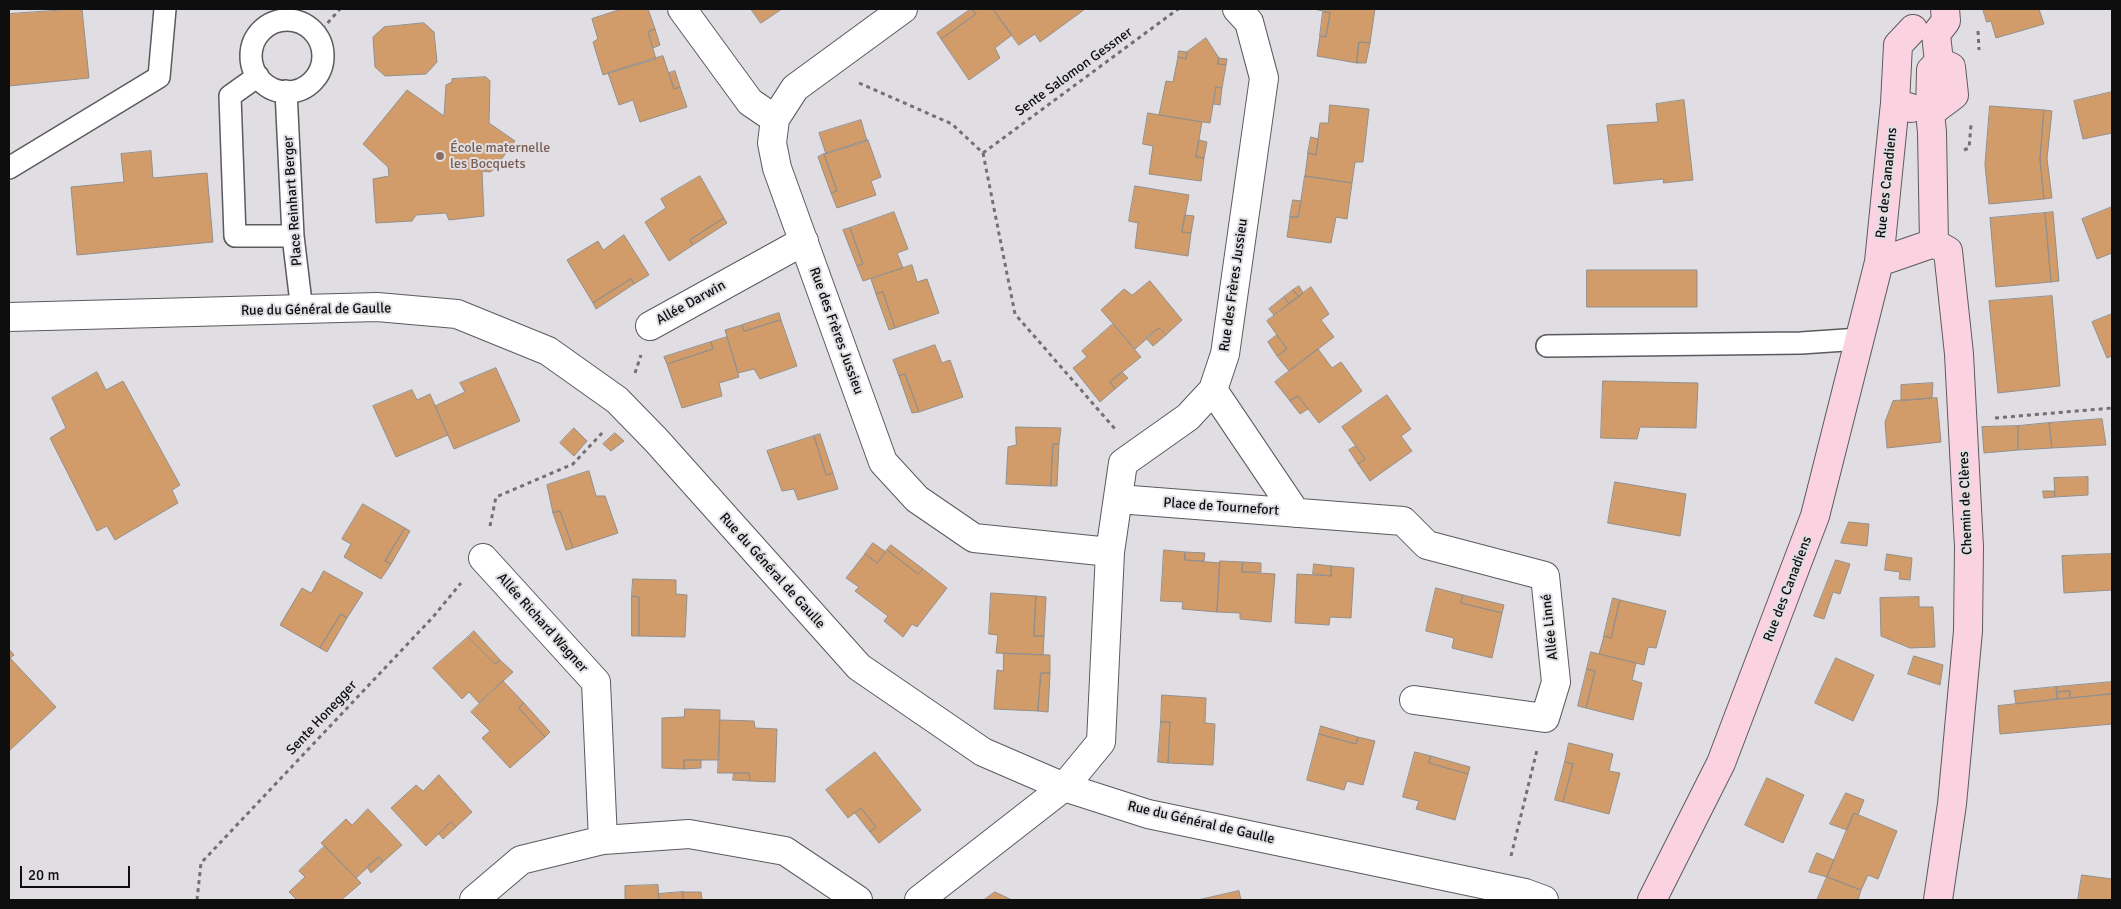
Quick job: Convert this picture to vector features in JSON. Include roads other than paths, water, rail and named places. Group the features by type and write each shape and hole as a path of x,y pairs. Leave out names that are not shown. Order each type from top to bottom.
{"street":[{"path":"682,9 750,102 775,118"},
{"name":"Rue des Frères Jussieu","path":"903,9 795,88 775,118 772,143 777,168 883,462 918,499 974,538 1110,552"},
{"name":"Rue des Frères Jussieu","path":"919,900 1064,787 1101,742 1110,552 1124,463 1188,417 1213,390 1225,354 1264,78 1249,22 1237,9"},
{"path":"1930,113 1895,103 1898,45 1920,24 1946,21 1945,9"},
{"path":"1920,24 1939,62 1952,67 1954,95 1930,113"},
{"name":"Rue des Canadiens","path":"1652,900 1721,763 1816,516 1879,262 1895,103"},
{"path":"1930,113 1934,243"},
{"name":"Allée Darwin","path":"650,326 804,241"},
{"name":"Rue des Canadiens","path":"1879,262 1934,243"},
{"name":"Chemin de Clères","path":"1934,243 1948,251 1959,354 1969,548 1968,631 1952,804 1938,900"},
{"name":"Rue du Général de Gaulle","path":"9,317 377,307 457,314 548,351 617,400 656,440 858,667 983,752 1064,787 1148,814 1502,888 1525,893 1544,900"},
{"name":"Place de Tournefort","path":"1213,390 1296,513"},
{"name":"Place de Tournefort","path":"1118,499 1296,513"},
{"name":"Allée Linné","path":"1296,513 1402,521 1427,545 1545,576 1556,682 1545,718 1414,700"},
{"name":"Allée Richard Wagner","path":"483,558 596,682 603,840"},
{"path":"474,900 521,860 603,840 689,834 785,851 858,900"}],"lane":[{"path":"9,168 159,76 166,9"},
{"path":"280,20 294,21 307,26 317,35 323,55 321,69 308,85 302,89 286,91 268,86 258,76 252,64 252,50 257,36 267,26 280,20"},
{"path":"258,76 230,96 235,236 293,236"},
{"name":"Place Reinhart Berger","path":"286,91 293,236 302,310"},
{"path":"1547,346 1801,343 1860,339"}],"place":[{"name":"École maternelle les Bocquets","path":"440,156"}]}
